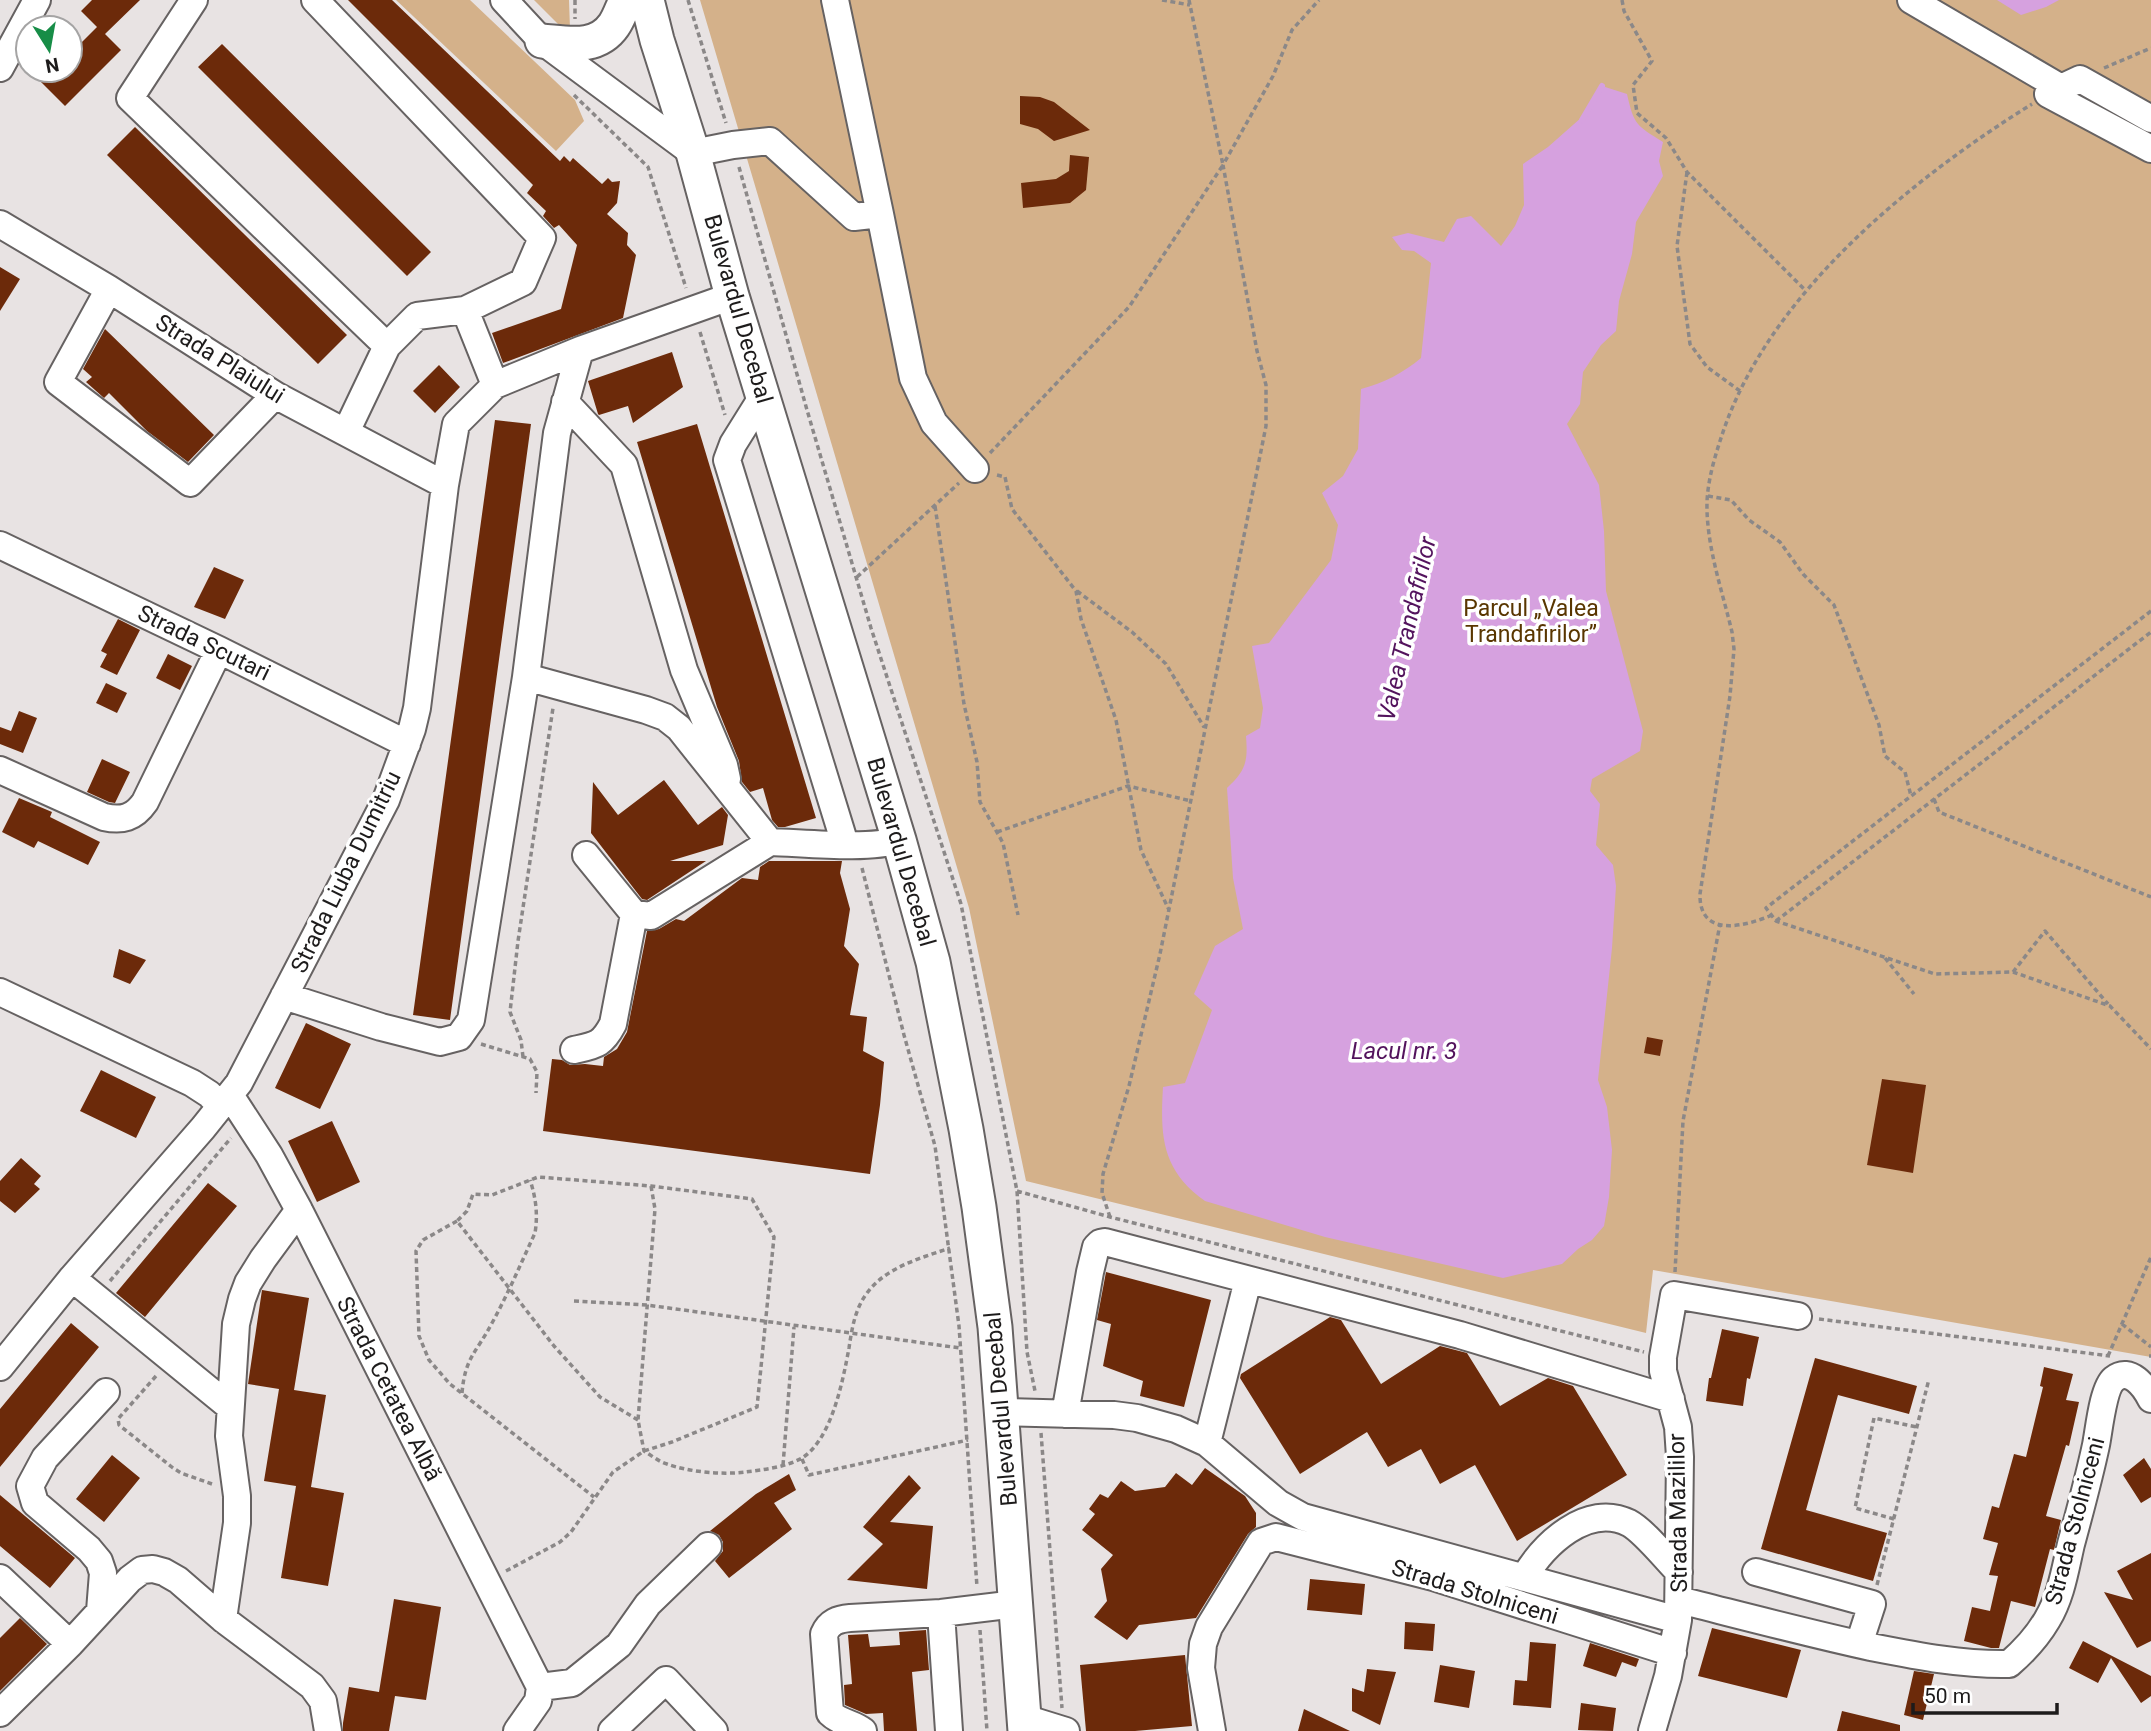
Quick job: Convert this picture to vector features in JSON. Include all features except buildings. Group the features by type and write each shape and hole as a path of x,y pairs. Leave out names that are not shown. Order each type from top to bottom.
{"main road":[{"path":"542,41 583,44 602,38 615,25 626,0"},
{"name":"Bulevardul Decebal","path":"647,0 763,396 899,839 933,962 966,1129 995,1327 1025,1725"}],"street":[{"path":"0,68 37,0"},
{"path":"194,0 130,98 387,346"},
{"path":"315,0 542,238 523,282 465,310 417,316 387,346 346,432"},
{"path":"504,0 542,41 693,153 770,141 854,217 880,214"},
{"path":"835,0 913,378 934,423 975,469"},
{"path":"1911,0 2063,87 2151,149"},
{"path":"2063,87 2151,118"},
{"name":"Strada Plaiului","path":"0,224 109,289 275,395 445,485"},
{"path":"109,289 58,382 190,483 275,395"},
{"name":"Strada Liuba Dumitriu","path":"0,1367 72,1278 204,1128 239,1083 386,800 412,729 422,672 445,485 456,424 495,385 580,350 733,296"},
{"path":"465,310 495,385"},
{"path":"284,996 381,1027 440,1042 459,1037 471,1020 526,677 556,433 580,350"},
{"path":"763,396 733,444 727,460 845,845"},
{"path":"565,402 624,465 684,670 724,765 729,791"},
{"name":"Strada Scutari","path":"0,545 407,744"},
{"path":"0,770 103,817 114,820 132,816 145,802 219,650"},
{"path":"526,677 664,717 679,728 770,842"},
{"path":"586,855 634,914 650,916 770,842 888,844 899,839"},
{"path":"574,1050 600,1044 613,1024 634,914"},
{"name":"Strada Cetatea Albă","path":"0,992 225,1100 246,1120 299,1210 540,1687"},
{"path":"223,1619 237,1523 237,1496 229,1436 236,1324 248,1283 262,1259 299,1210"},
{"path":"1065,1414 1090,1272 1096,1247 1105,1242 1460,1335 1671,1399"},
{"path":"72,1278 230,1407"},
{"path":"1207,1443 1248,1280"},
{"path":"1674,1295 1798,1316"},
{"name":"Strada Mazililor","path":"1652,1731 1673,1653 1679,1610 1681,1457 1678,1427 1663,1371 1674,1295"},
{"path":"2125,1367 2143,1385 2151,1399"},
{"name":"Strada Stolniceni","path":"1002,1412 1137,1418 1176,1429 1207,1443 1278,1503 1303,1517 1524,1578 1955,1662 1990,1665 2008,1664 2024,1651 2047,1621 2058,1599 2107,1392 2112,1380 2119,1376 2125,1367"},
{"path":"100,1611 103,1573 99,1561 89,1549 35,1503 30,1486 45,1458 106,1392"},
{"path":"1524,1578 1532,1564 1560,1536 1581,1523 1606,1518 1622,1521 1635,1528 1679,1572"},
{"name":"Strada Stolniceni","path":"1212,1731 1202,1668 1203,1644 1214,1620 1261,1542 1276,1537 1433,1577 1673,1653"},
{"path":"517,1731 538,1701 540,1687 572,1683 619,1645 648,1604 708,1546"},
{"path":"0,1713 70,1644 130,1579 142,1570 153,1569 178,1580 223,1619 312,1686 323,1701 328,1731"},
{"path":"1756,1572 1872,1604 1859,1644"},
{"path":"0,1578 70,1644"},
{"path":"863,1731 835,1719 830,1713 824,1634 827,1627 839,1619 941,1613 1016,1604"},
{"path":"941,1613 949,1731"},
{"path":"612,1731 640,1722 666,1680 713,1731"},
{"path":"1025,1725 1066,1731"}],"path":[{"path":"1110,1217 1102,1193 1103,1174 1129,1086 1169,909 1266,426 1266,385 1257,351 1223,165 1189,3 1161,0"},
{"path":"857,577 975,469 1129,307 1223,165 1273,76 1292,30 1319,0"},
{"path":"1622,0 1624,11 1652,61 1633,85 1637,113 1666,138 1687,172 1806,291"},
{"path":"1772,915 1742,925 1720,925 1710,921 1702,913 1700,894 1730,696 1734,649 1708,528 1707,496 1726,422 1740,391 1777,328 1806,291 1847,248 1914,189 1975,141 2063,87 2151,48"},
{"path":"1687,172 1677,246 1690,344 1707,367 1740,391"},
{"path":"975,469 1005,477 1012,509 1076,591 1132,632 1166,664 1205,728"},
{"path":"1707,496 1731,500 1749,520 1780,542 1803,574 1834,605 1879,725 1885,756 1905,772 1911,796"},
{"path":"935,506 964,704 977,762 980,802 1003,843 1018,915"},
{"path":"1076,591 1081,619 1115,720 1141,850 1169,909"},
{"path":"2110,1006 2013,972 1935,974 1776,921 1766,908 2151,611"},
{"path":"1776,921 2151,632"},
{"path":"523,1057 510,1012 556,685"},
{"path":"997,832 1128,786 1191,801"},
{"path":"1934,799 1939,812 2151,897"},
{"path":"1674,1295 1683,1121 1720,925"},
{"path":"2013,972 2045,931 2151,1049"},
{"path":"1884,957 1914,994"},
{"path":"459,1037 530,1059 537,1072 536,1093"},
{"path":"97,1298 246,1120"},
{"path":"486,1582 560,1542 571,1532 613,1472 644,1451 757,1407 774,1237 752,1199 651,1186 538,1177 492,1195 473,1194 467,1211 457,1221 423,1240 416,1251 419,1336 437,1371 594,1497"},
{"path":"462,1393 464,1372 468,1363 491,1326 535,1233 536,1205 530,1180"},
{"path":"651,1186 655,1209 638,1420 644,1451 665,1464 715,1473 763,1470 801,1458 820,1437 834,1408 842,1387 855,1315 862,1301 877,1282 909,1263 950,1248 968,1440 986,1731"},
{"path":"1017,1191 1663,1357"},
{"path":"457,1221 554,1346 600,1397 638,1420"},
{"path":"2108,1356 2151,1257"},
{"path":"574,1301 647,1305 960,1348"},
{"path":"1798,1316 2108,1356 2125,1367"},
{"path":"2122,1324 2151,1346"},
{"path":"783,1465 794,1326"},
{"path":"171,1359 118,1419 119,1425 181,1473 211,1484 234,1479"},
{"path":"1872,1604 1929,1378"},
{"path":"1894,1519 1855,1508 1874,1418 1917,1427"},
{"path":"801,1458 810,1475 968,1440"}],"green space":[{"path":"396,0 470,0 575,100 584,121 556,151"},
{"path":"534,0 569,0 570,29 559,25"},
{"name":"Parcul „Valea Trandafirilor”","path":"700,0 2151,0 2151,1357 1653,1270 1646,1333 1026,1181 969,908"}],"water":[{"path":"1997,0 2059,0 2021,15"},
{"name":"Lacul nr. 3","path":"1602,86 1627,94 1634,118 1647,132 1663,142 1659,161 1663,176 1636,222 1632,254 1619,301 1616,331 1601,345 1583,372 1580,404 1567,424 1599,485 1606,591 1643,731 1640,751 1592,779 1590,791 1600,804 1596,845 1613,865 1616,886 1598,1080 1607,1107 1612,1150 1609,1197 1604,1226 1592,1240 1562,1264 1503,1278 1325,1237 1205,1201 1180,1177 1167,1151 1162,1122 1163,1087 1185,1083 1212,1010 1194,994 1215,946 1243,929 1233,878 1227,788 1244,765 1247,753 1246,736 1260,728 1263,708 1252,646 1269,643 1331,560 1338,525 1322,493 1343,476 1358,449 1361,389 1393,377 1421,358 1431,263 1414,251 1402,250 1392,237 1408,233 1444,242 1457,219 1471,216 1501,246 1515,226 1524,205 1523,164 1548,147 1582,117"}],"waterway":[{"name":"Valea Trandafirilor","path":"1582,120 1602,86"}]}
